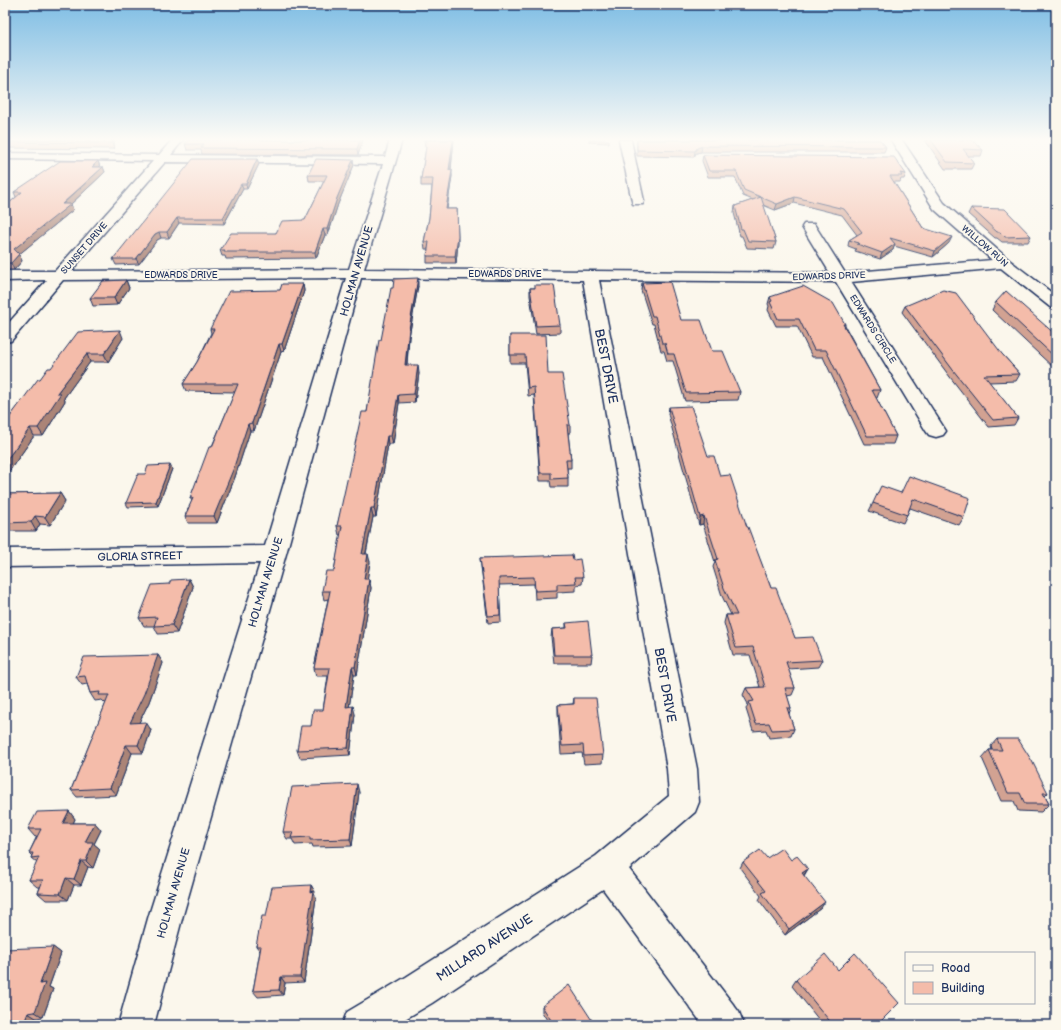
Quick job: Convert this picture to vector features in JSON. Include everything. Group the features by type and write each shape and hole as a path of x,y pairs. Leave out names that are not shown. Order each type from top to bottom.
{"street":[{"name":"SUNSET DRIVE","path":"5,337 137,188"},
{"name":"HOLMAN AVENUE","path":"136,1025 166,915 274,554 381,188"},
{"path":"635,188 638,201"},
{"name":"WILLOW RUN","path":"927,188 939,206 1004,264 1056,304"},
{"name":"EDWARDS CIRCLE","path":"809,227 936,431"},
{"name":"EDWARDS DRIVE","path":"5,276 355,273 841,278 1004,264"},
{"name":"BEST DRIVE","path":"590,275 682,769 684,802 608,866"},
{"name":"GLORIA STREET","path":"5,558 274,554"},
{"path":"608,866 726,1025"},
{"name":"MILLARD AVENUE","path":"360,1025 419,990 608,866"}],"building":[{"path":"20,188 80,188 62,204 71,204 14,249 19,254 11,263 5,263 5,207 22,192 14,192"},
{"path":"170,188 239,188 223,218 177,218 167,232 159,232 155,234 136,259 113,259"},
{"path":"321,188 341,188 327,229 323,229 315,252 224,252 225,250 220,250 231,233 276,233 282,221 305,220"},
{"path":"432,188 449,188 446,209 457,209 458,236 455,256 427,256 429,242 424,242 429,218"},
{"path":"743,188 898,188 923,228 952,237 935,251 890,238 895,244 882,253 849,240 862,232 844,209 795,197 777,204 744,190"},
{"path":"761,197 776,242 748,241 743,229 741,229 735,206"},
{"path":"971,208 1005,209 1031,236 1005,237 1000,232 997,232"},
{"path":"418,278 409,329 405,365 418,365 414,394 398,395 391,436 387,436 374,508 371,508 362,554 368,554 364,579 369,579 355,667 352,667 346,707 353,706 348,748 297,750 301,726 311,726 313,710 323,710 330,668 314,668 330,591 322,591 326,571 334,571 342,526 337,526 362,412 367,412 379,340 381,340 391,288 393,288 394,279"},
{"path":"126,280 114,298 90,298 103,281"},
{"path":"670,282 681,320 701,320 712,351 723,351 740,392 686,393 674,354 668,354 665,343 662,343 655,316 652,316 642,283"},
{"path":"282,284 303,284 282,344 279,344 252,423 248,424 233,470 214,516 185,516 193,498 190,498 209,447 212,447 238,384 183,384 197,362 214,329 210,329 229,291 280,290"},
{"path":"535,285 554,285 560,325 536,326 530,288 535,288"},
{"path":"803,286 833,303 880,390 872,390 896,436 867,436 826,350 814,350 799,319 778,319 770,302 772,301 770,297"},
{"path":"943,290 956,293 1002,354 1020,374 984,375 1018,418 993,420 905,306"},
{"path":"1006,291 1056,335 1056,358 996,302"},
{"path":"120,330 104,354 87,354 57,393 61,393 38,428 30,428 5,462 5,425 38,379 40,379 48,368 51,368 78,332"},
{"path":"510,335 546,335 548,374 562,374 570,425 567,425 571,460 566,460 568,478 551,479 551,473 540,473 534,387 528,388 525,355 510,355"},
{"path":"691,406 708,456 714,456 720,476 730,475 747,527 771,588 776,588 795,638 813,637 822,660 786,662 795,688 785,688 791,708 787,708 794,729 772,730 769,723 756,724 749,702 754,701 746,688 765,687 753,647 736,648 726,615 737,615 724,588 715,560 718,559 704,516 700,517 669,407"},
{"path":"170,465 156,502 126,503 138,474 145,474 148,466"},
{"path":"909,476 970,498 964,517 913,499 907,515 873,503 881,486 901,493"},
{"path":"60,493 45,517 35,516 31,522 5,523 5,494"},
{"path":"572,555 573,560 580,559 583,577 575,577 576,583 557,584 557,590 535,591 534,577 499,578 500,615 488,616 480,558"},
{"path":"189,579 172,625 154,626 157,617 139,618 152,585 169,584 171,580"},
{"path":"588,621 592,655 554,655 552,629 567,628 566,623"},
{"path":"158,655 144,694 130,723 146,722 138,745 126,745 110,788 71,790 109,695 99,695 100,692 90,693 85,676 76,677 84,657"},
{"path":"574,698 596,698 603,755 584,756 583,745 562,746 558,705 574,704"},
{"path":"997,739 1018,739 1032,761 1048,793 1043,793 1049,804 1025,804 1020,793 1008,793 989,750 1002,750"},
{"path":"357,784 350,839 310,840 310,837 291,838 293,832 283,832 292,787"},
{"path":"69,811 63,823 95,823 85,842 93,842 86,861 81,861 74,879 66,878 60,894 38,893 43,880 29,880 39,857 31,858 33,853 29,853 41,829 28,829 37,812"},
{"path":"782,848 791,860 797,856 808,869 802,873 825,902 789,929 762,893 766,891 743,862 760,850 767,858"},
{"path":"311,885 310,892 313,891 300,977 281,977 279,990 253,991 261,946 256,946 262,916 266,916 272,887"},
{"path":"53,947 40,984 45,983 35,1012 28,1013 23,1025 5,1025 5,949"},
{"path":"855,953 899,1003 877,1025 833,1025 796,980 825,954 838,970"},
{"path":"569,985 595,1025 554,1025 542,1006"}]}
